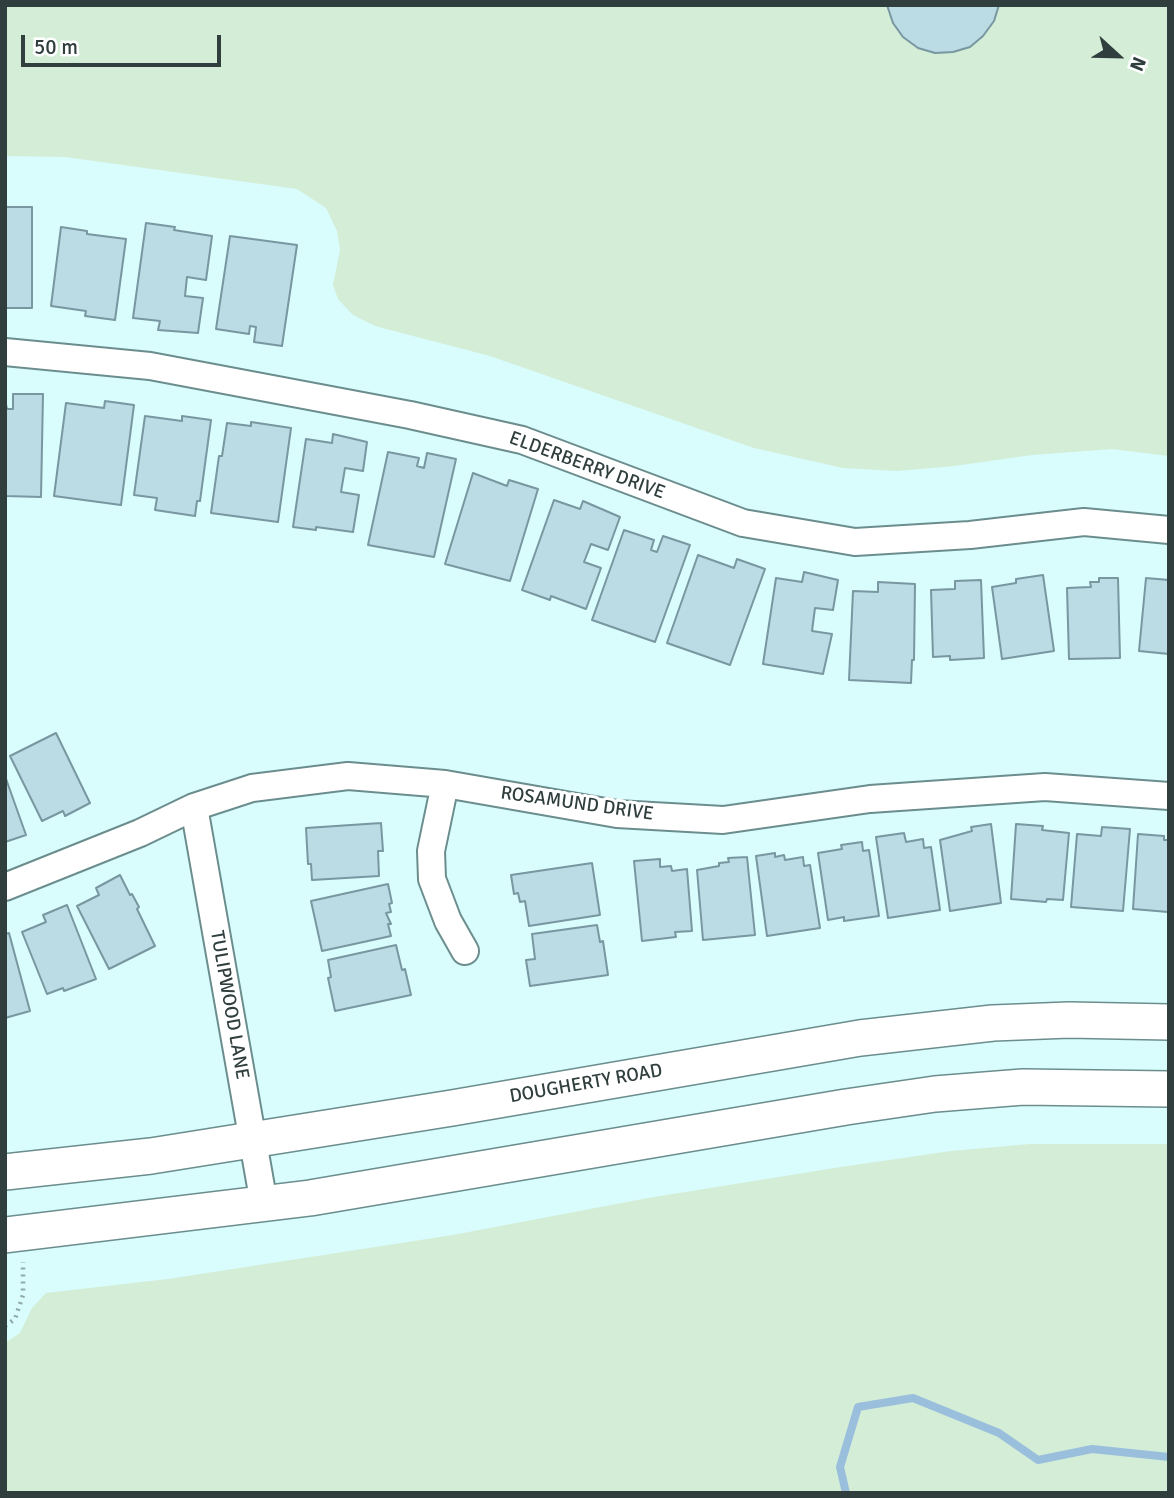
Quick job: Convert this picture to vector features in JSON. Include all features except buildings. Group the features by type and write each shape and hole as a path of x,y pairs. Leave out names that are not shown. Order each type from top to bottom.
{"main road":[{"name":"DOUGHERTY ROAD","path":"5,1172 150,1156 860,1038 993,1023 1069,1020 1169,1022"},
{"path":"15,1234 264,1204 935,1094 1023,1087 1169,1088"}],"street":[{"name":"ELDERBERRY DRIVE","path":"5,352 150,366 522,439 743,523 855,542 970,535 1084,522 1169,530"},
{"name":"ROSAMUND DRIVE","path":"5,887 141,833 194,807 252,788 348,776 446,785 617,814 723,820 870,799 1045,787 1169,796"},
{"path":"446,785 431,851 432,879 448,921 465,951"},
{"name":"TULIPWOOD LANE","path":"194,807 264,1204"}],"path":[{"path":"5,1326 15,1319 23,1295 15,1234"}],"green space":[{"path":"5,5 1169,5 1169,456 1112,449 1032,455 897,471 843,468 754,448 490,356 375,326 353,315 338,299 333,285 340,250 337,231 326,208 297,189 65,157 5,156"},
{"path":"1030,1144 1169,1144 1169,1493 5,1493 5,1343 20,1333 32,1308 46,1293 168,1279 453,1235 648,1198 841,1167 951,1151"}],"waterway":[{"path":"846,1493 840,1467 858,1407 913,1398 999,1433 1038,1460 1092,1449 1169,1457"}]}
